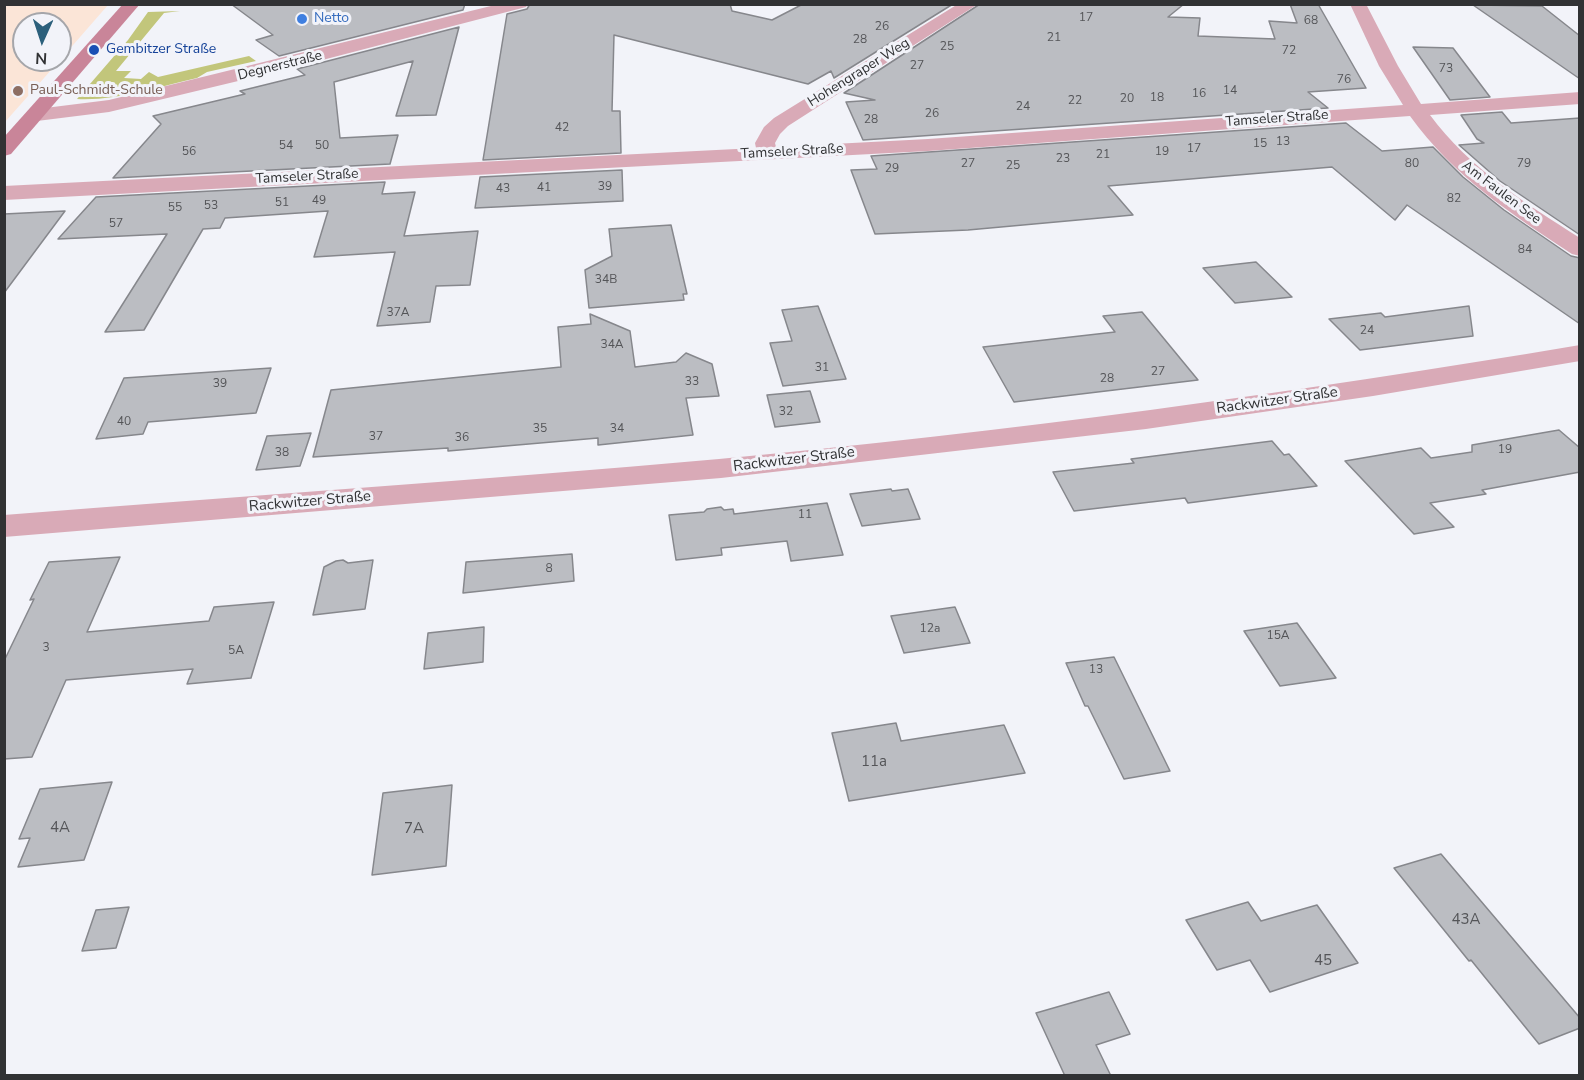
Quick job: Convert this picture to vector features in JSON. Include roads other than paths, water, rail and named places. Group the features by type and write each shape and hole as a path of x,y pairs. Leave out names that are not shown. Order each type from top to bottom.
{"street":[{"path":"4,150 132,4"},
{"name":"Degnerstraße","path":"37,115 109,106 278,66 520,4"},
{"name":"Hohengraper Weg","path":"768,153 765,143 771,131 781,122 970,4"},
{"name":"Am Faulen See","path":"1358,4 1374,39 1416,109 1456,159 1483,182 1580,249"},
{"name":"Tamseler Straße","path":"4,193 928,145 1580,98"},
{"name":"Rackwitzer Straße","path":"4,525 721,468 1146,420 1373,388 1580,353"}],"place":[{"name":"Netto","path":"302,19"},
{"name":"Gembitzer Straße","path":"94,50"},
{"name":"Paul-Schmidt-Schule","path":"18,91"}]}
